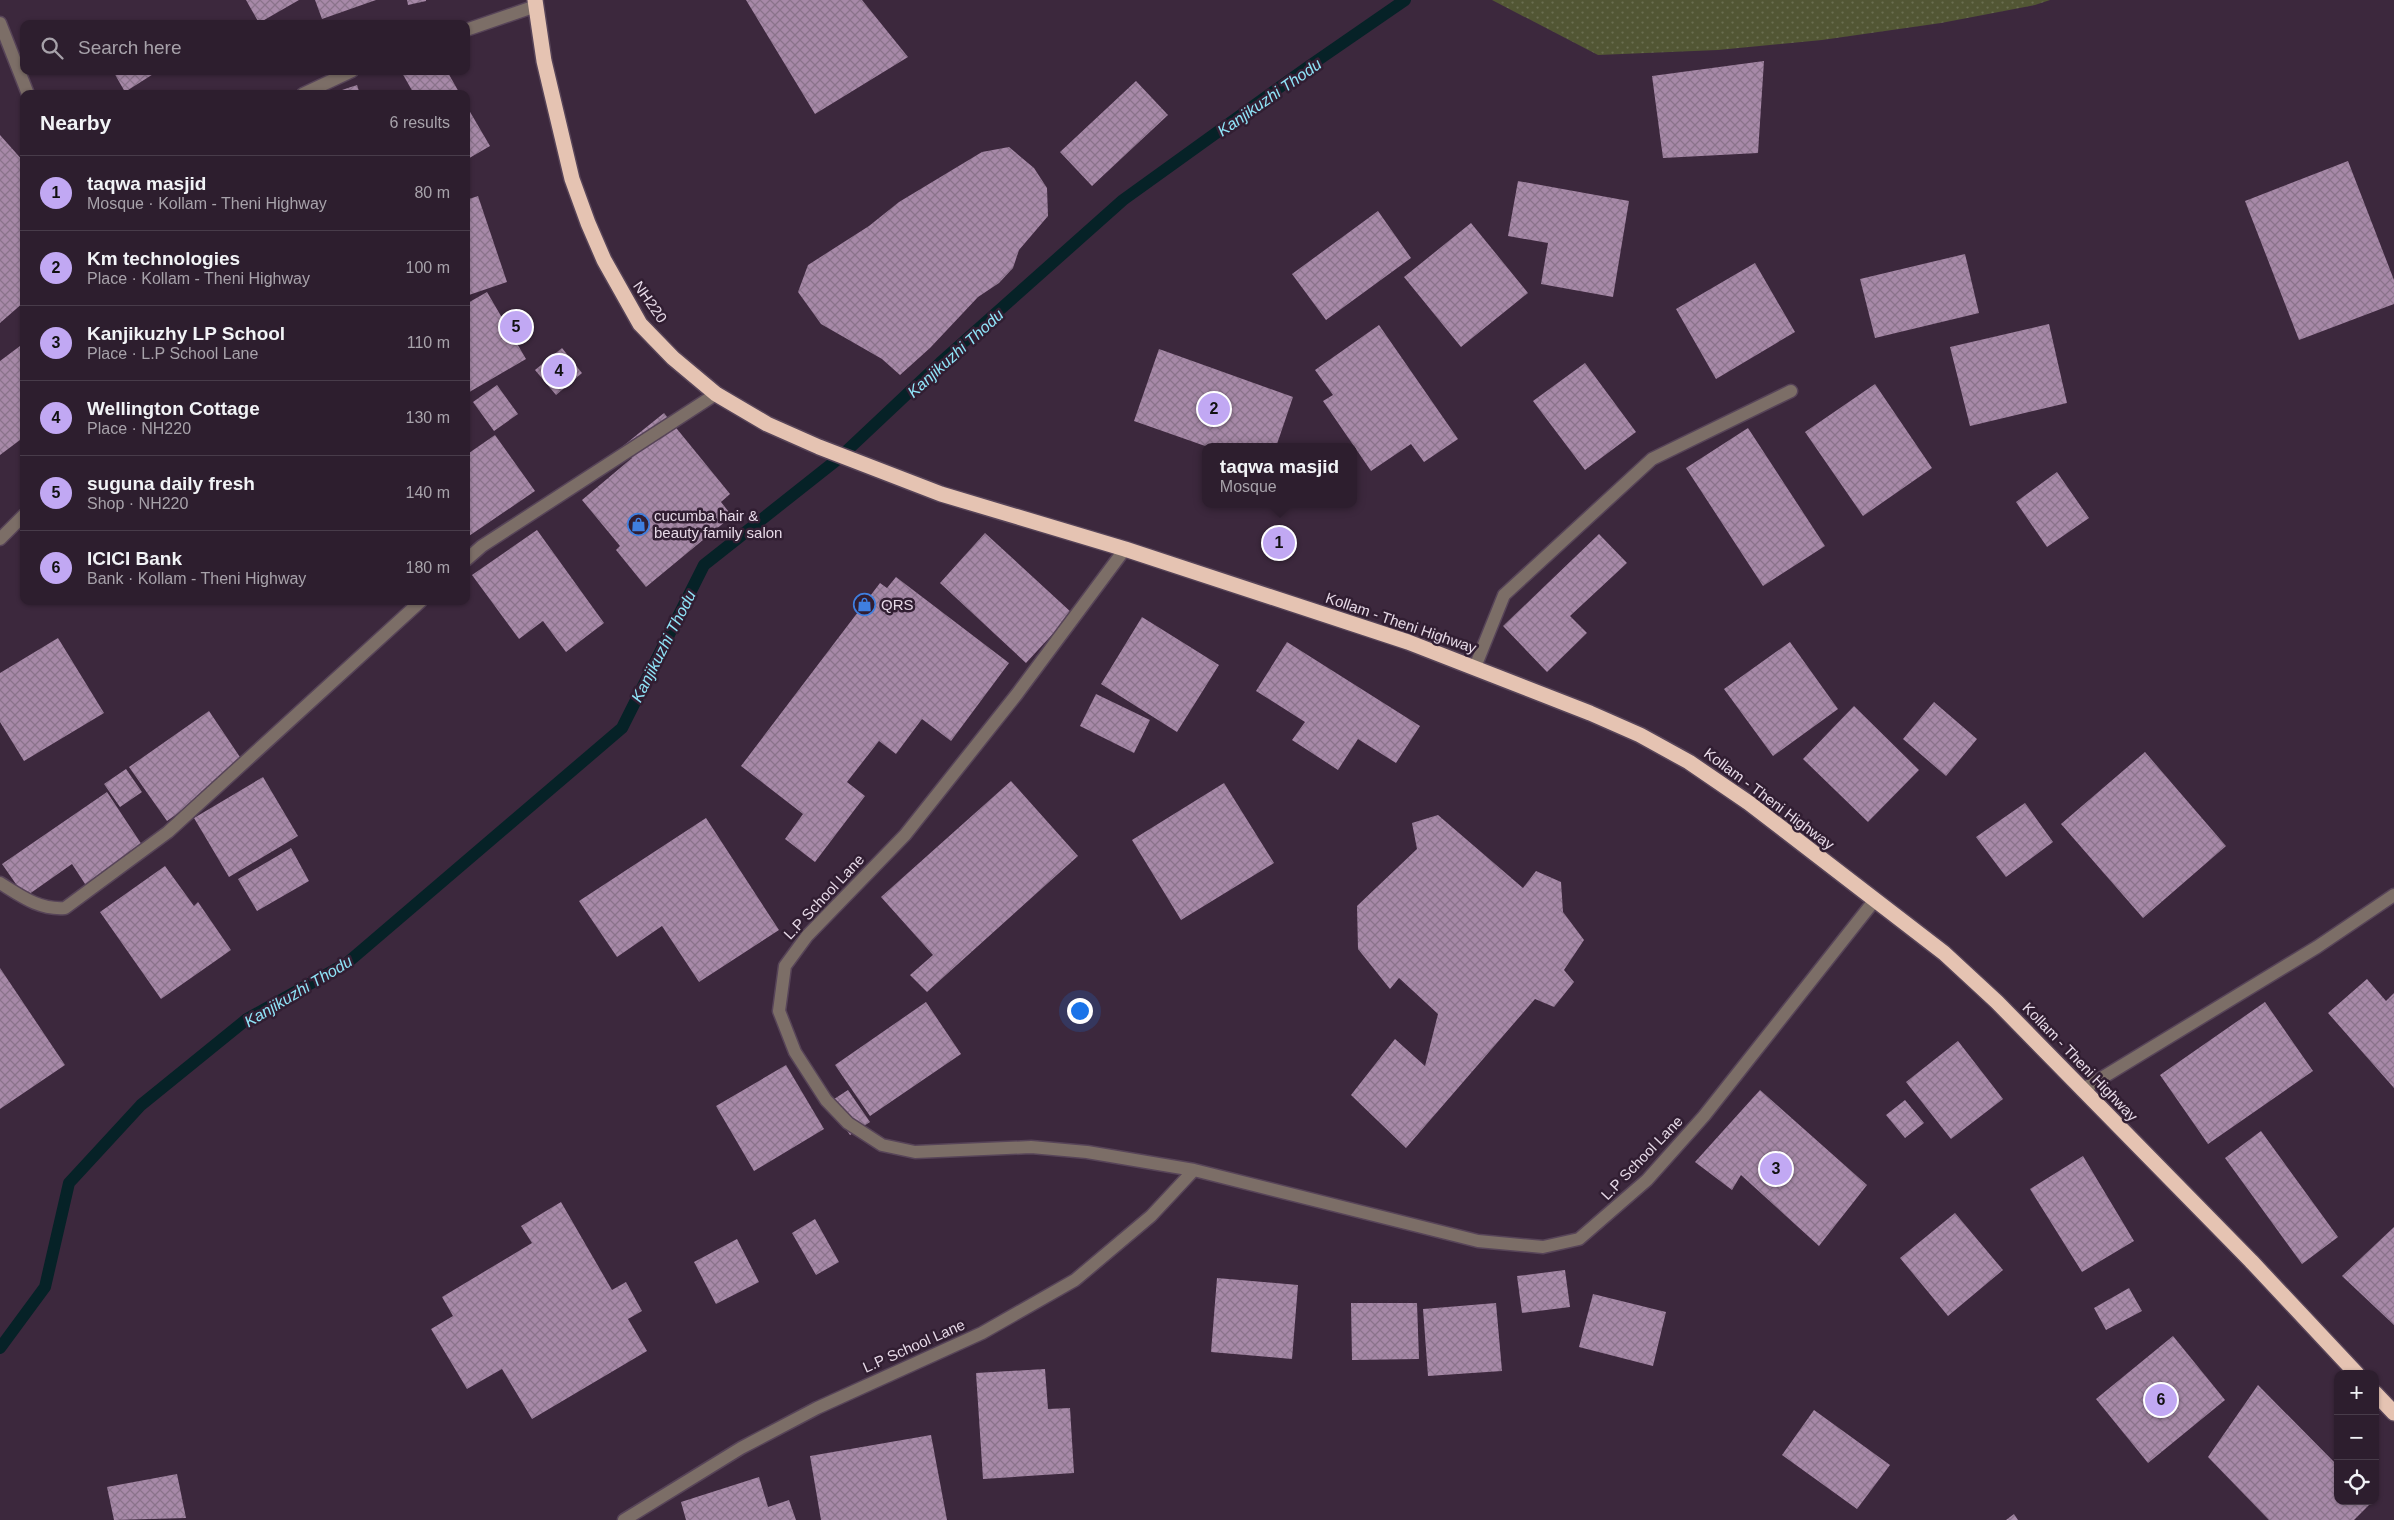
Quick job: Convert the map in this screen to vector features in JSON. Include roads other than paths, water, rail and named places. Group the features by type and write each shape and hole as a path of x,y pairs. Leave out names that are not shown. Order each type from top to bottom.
{"highway":[{"name":"NH220","path":"535,3 544,61 572,179 588,224 607,267 640,324 673,358 716,394 768,424 819,447 941,494"},
{"name":"Kollam - Theni Highway","path":"941,494 1125,549 1408,642 1475,666 1640,735 1689,762 1749,803 1951,959 1997,1002 2244,1254 2353,1370"},
{"path":"2379,1397 2394,1413"}],"street":[{"path":"470,28 535,3"},
{"path":"0,23 20,74"},
{"path":"21,75 26,90"},
{"path":"312,90 343,75"},
{"path":"1475,666 1504,595 1652,459 1791,391"},
{"path":"470,556 482,546 716,394"},
{"path":"0,539 20,519"},
{"name":"L.P School Lane","path":"1125,549 1017,694 905,835 802,943 785,966 779,1011 795,1052 826,1100 848,1123 882,1145 915,1152 1031,1147 1087,1152 1194,1170 1478,1241 1543,1247 1579,1239 1648,1180 1704,1116 1874,901"},
{"path":"0,883 33,904 52,909 65,908 168,832 417,605"},
{"path":"2082,1090 2317,947 2394,895"},
{"name":"L.P School Lane","path":"624,1520 741,1448 817,1408 982,1333 1075,1280 1152,1216 1194,1170"}],"waterway":[{"name":"Kanjikuzhi Thodu","path":"0,1348 45,1287 69,1183 141,1105 247,1019 347,963 622,728 704,565 838,459 940,363 1123,200 1305,69 1405,0"}],"place":[{"name":"suguna daily fresh","path":"516,327"},
{"name":"Wellington Cottage","path":"559,371"},
{"name":"Km technologies","path":"1214,409"},
{"name":"cucumba hair & beauty family salon","path":"638,525"},
{"name":"taqwa masjid","path":"1279,543"},
{"name":"QRS","path":"865,605"},
{"name":"Kanjikuzhy LP School","path":"1776,1169"},
{"name":"ICICI Bank","path":"2161,1400"}]}
